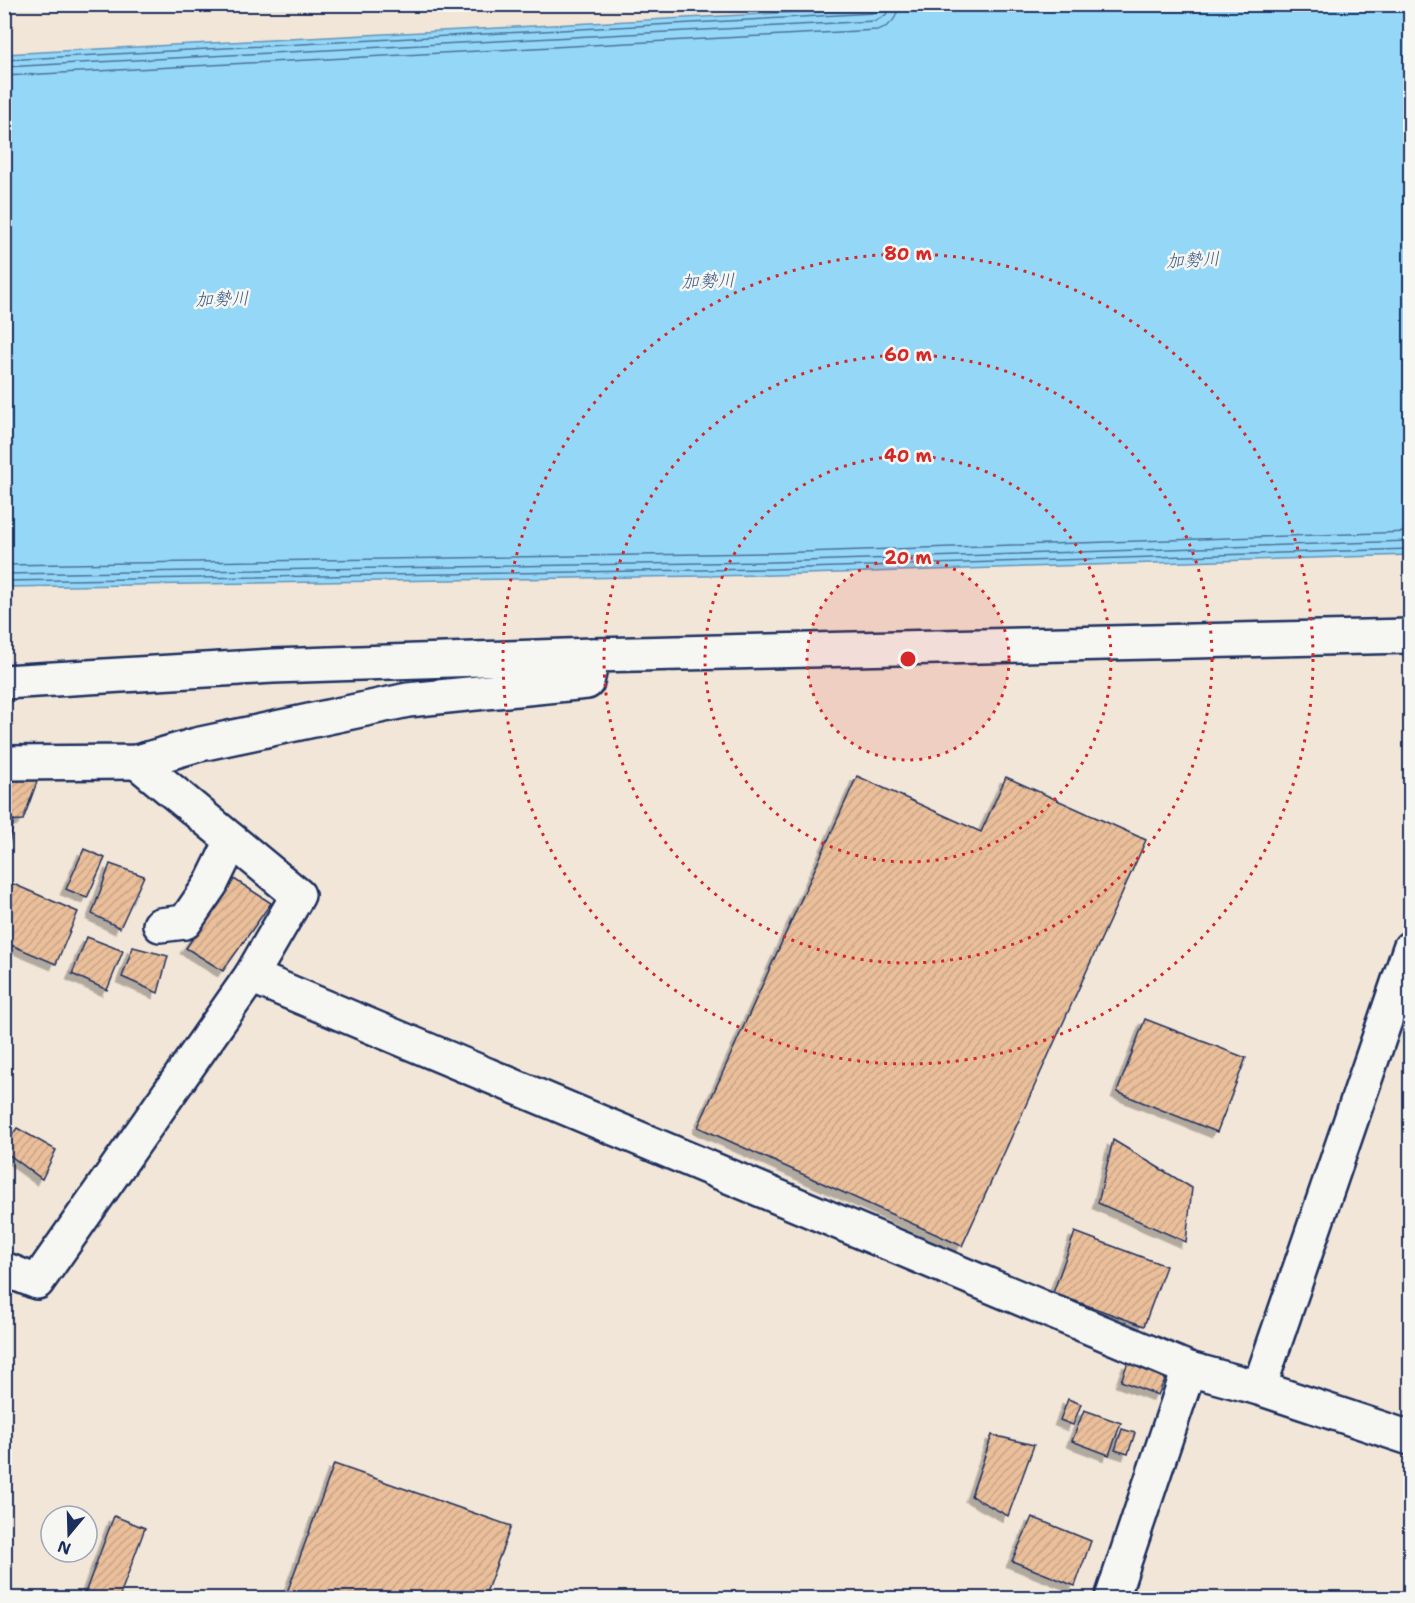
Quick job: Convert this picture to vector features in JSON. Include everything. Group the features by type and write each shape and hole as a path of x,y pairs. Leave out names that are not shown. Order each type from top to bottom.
{"street":[{"path":"4,682 273,666 593,655 1410,636"},
{"path":"4,763 137,762 196,745 408,700 587,682 593,655"},
{"path":"4,1269 37,1282 251,976 298,895 137,762"},
{"path":"160,925 185,922 211,884 232,841"},
{"path":"1259,1388 1410,948"},
{"path":"251,976 1189,1368 1259,1388 1410,1438"},
{"path":"1113,1599 1189,1368"}],"water":[{"name":"加勢川","path":"930,5 1410,5 1410,555 774,575 5,587 5,54"}],"building":[{"path":"857,776 981,832 1006,777 1146,840 962,1246 698,1127"},
{"path":"38,779 23,820 4,821 4,781"},
{"path":"14,820 4,864 4,821"},
{"path":"84,849 105,858 87,898 66,889"},
{"path":"110,864 144,876 120,928 92,914"},
{"path":"234,879 271,903 223,971 186,948"},
{"path":"11,883 78,912 56,964 4,942 4,898"},
{"path":"87,937 123,951 107,990 72,974"},
{"path":"133,947 168,956 158,993 122,977"},
{"path":"1145,1019 1246,1058 1217,1132 1117,1092"},
{"path":"17,1128 56,1150 42,1179 4,1151 4,1147"},
{"path":"1113,1140 1192,1188 1186,1242 1098,1203"},
{"path":"1075,1232 1166,1266 1144,1326 1053,1293"},
{"path":"1128,1362 1166,1377 1158,1395 1121,1381"},
{"path":"1068,1399 1081,1404 1073,1425 1060,1420"},
{"path":"1084,1410 1121,1423 1109,1455 1072,1441"},
{"path":"1122,1429 1135,1433 1128,1454 1115,1450"},
{"path":"992,1435 1034,1445 1008,1516 971,1496"},
{"path":"334,1464 511,1526 484,1598 285,1598"},
{"path":"114,1516 145,1528 119,1598 83,1598 96,1564 99,1564 99,1556"},
{"path":"1032,1517 1091,1541 1075,1586 1012,1561"}]}
